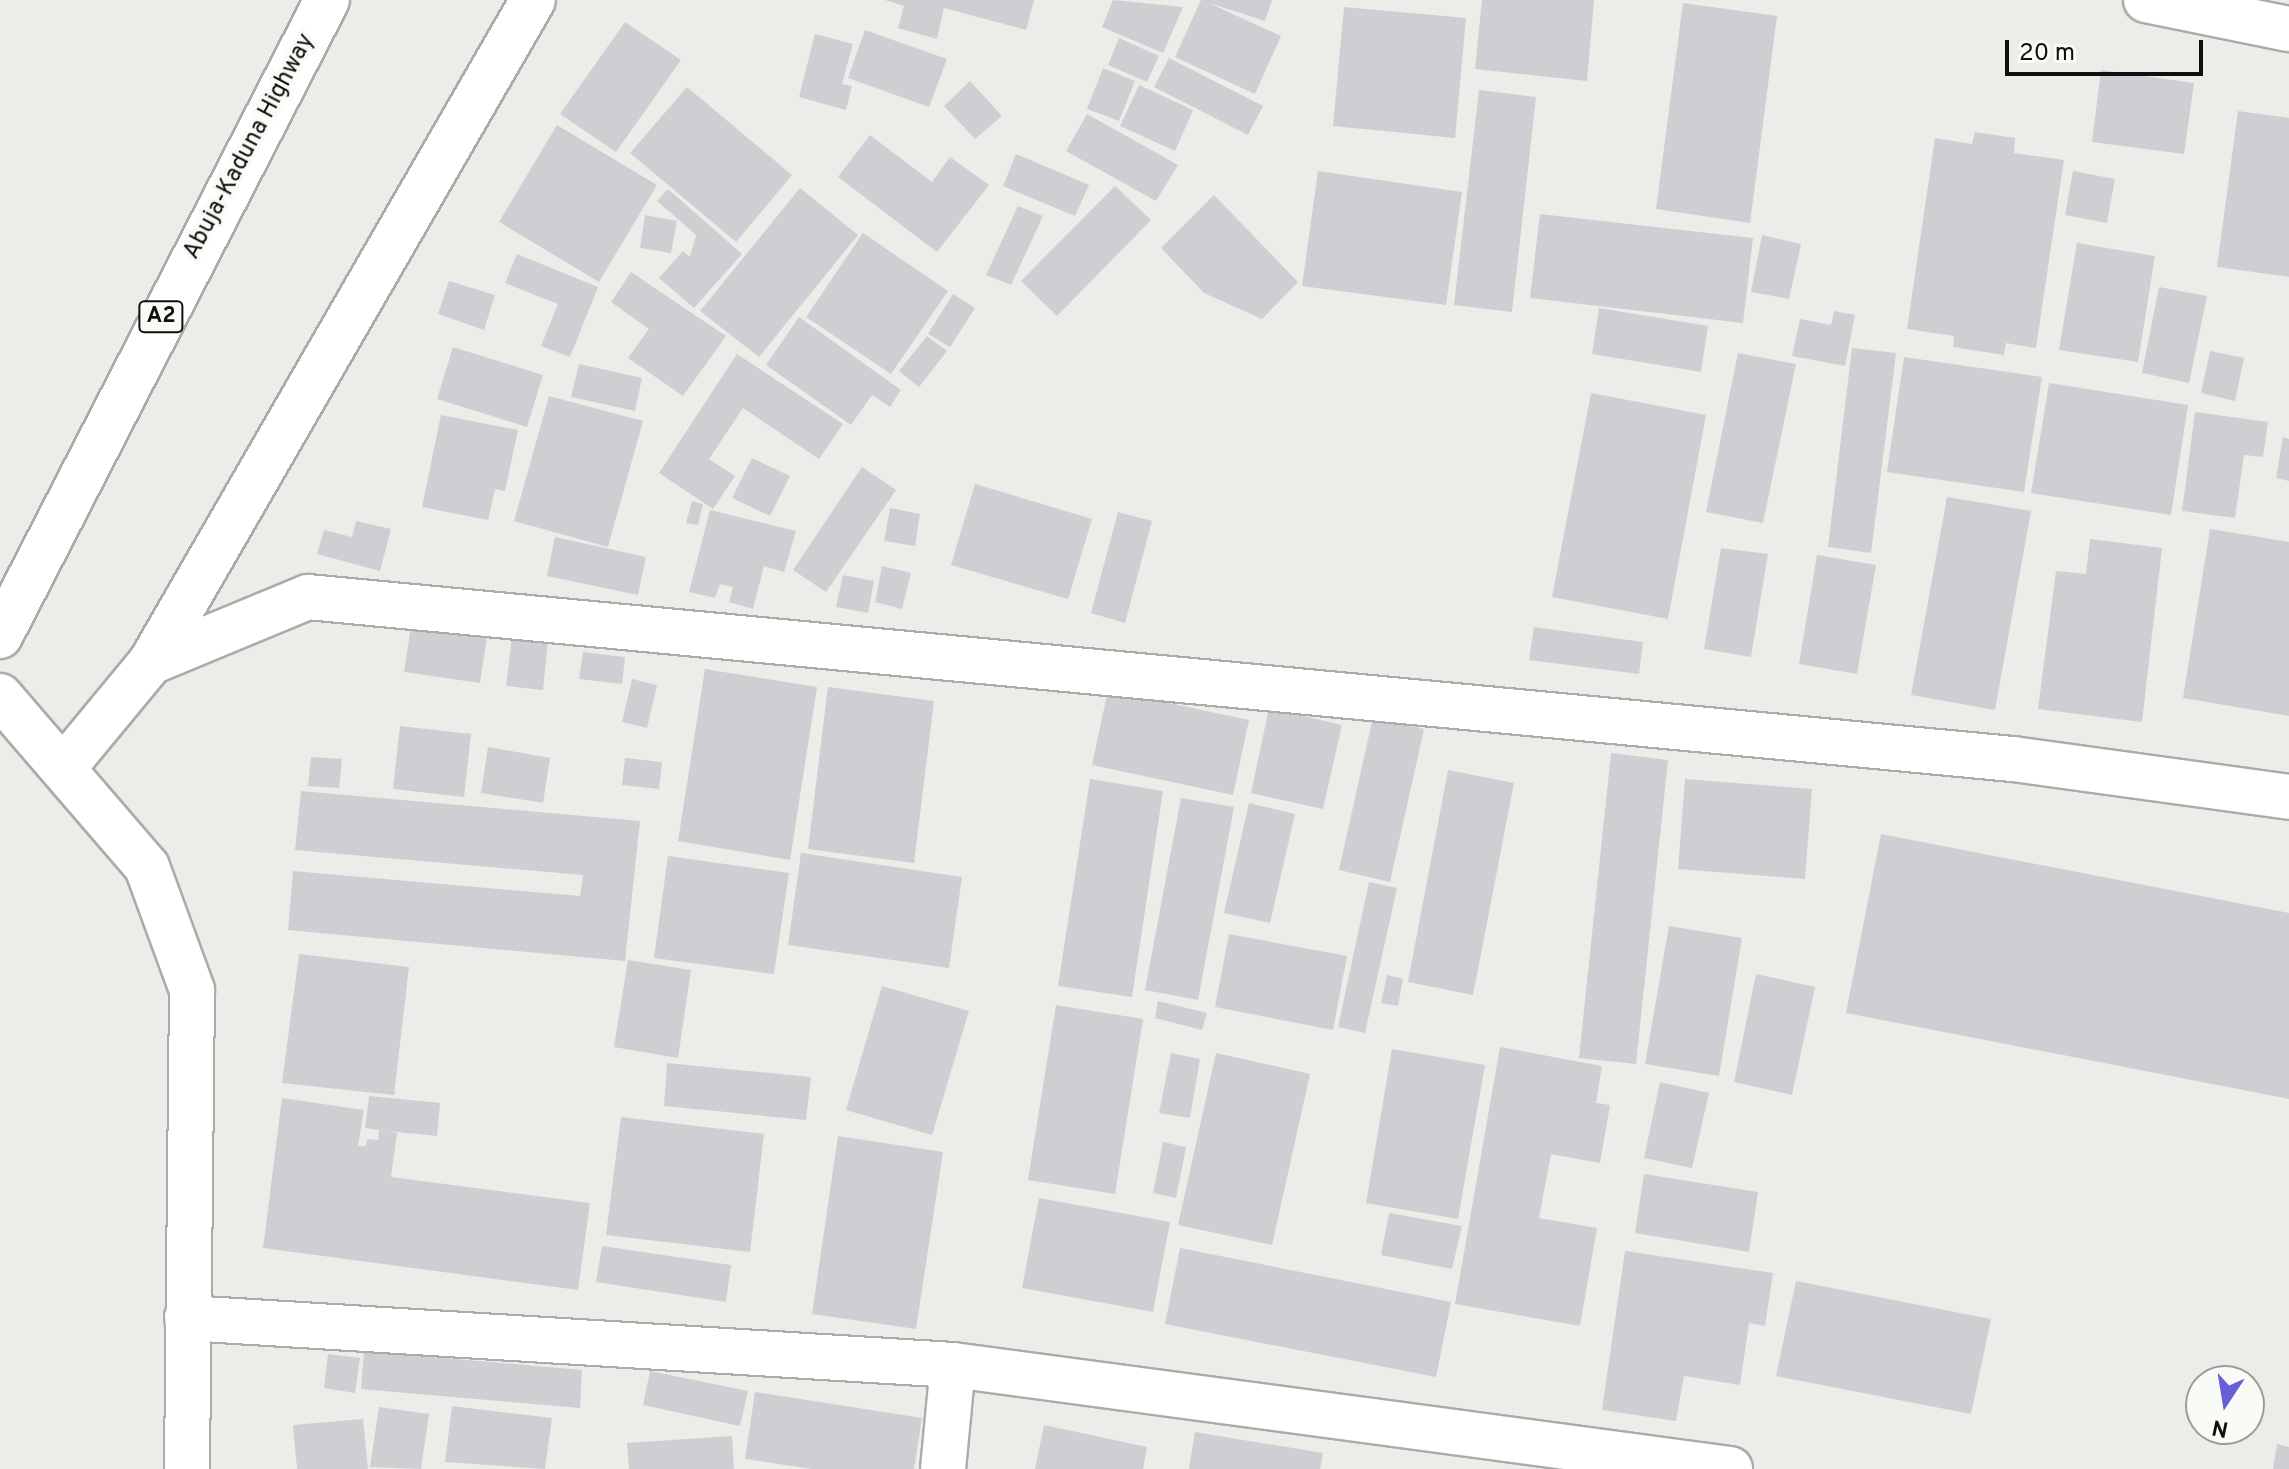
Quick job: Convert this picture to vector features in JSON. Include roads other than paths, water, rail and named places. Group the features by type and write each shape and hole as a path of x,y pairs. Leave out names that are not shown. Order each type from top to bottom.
{"main road":[{"name":"Abuja-Kaduna Highway","path":"0,636 327,0"},
{"path":"65,766 151,662 533,0"},
{"path":"2146,0 2289,29"},
{"path":"151,662 308,597 2013,759 2289,797"},
{"path":"0,696 65,766 147,867 192,990 187,1469"},
{"path":"187,1318 953,1365 1730,1469"},
{"path":"943,1469 953,1365"}]}
